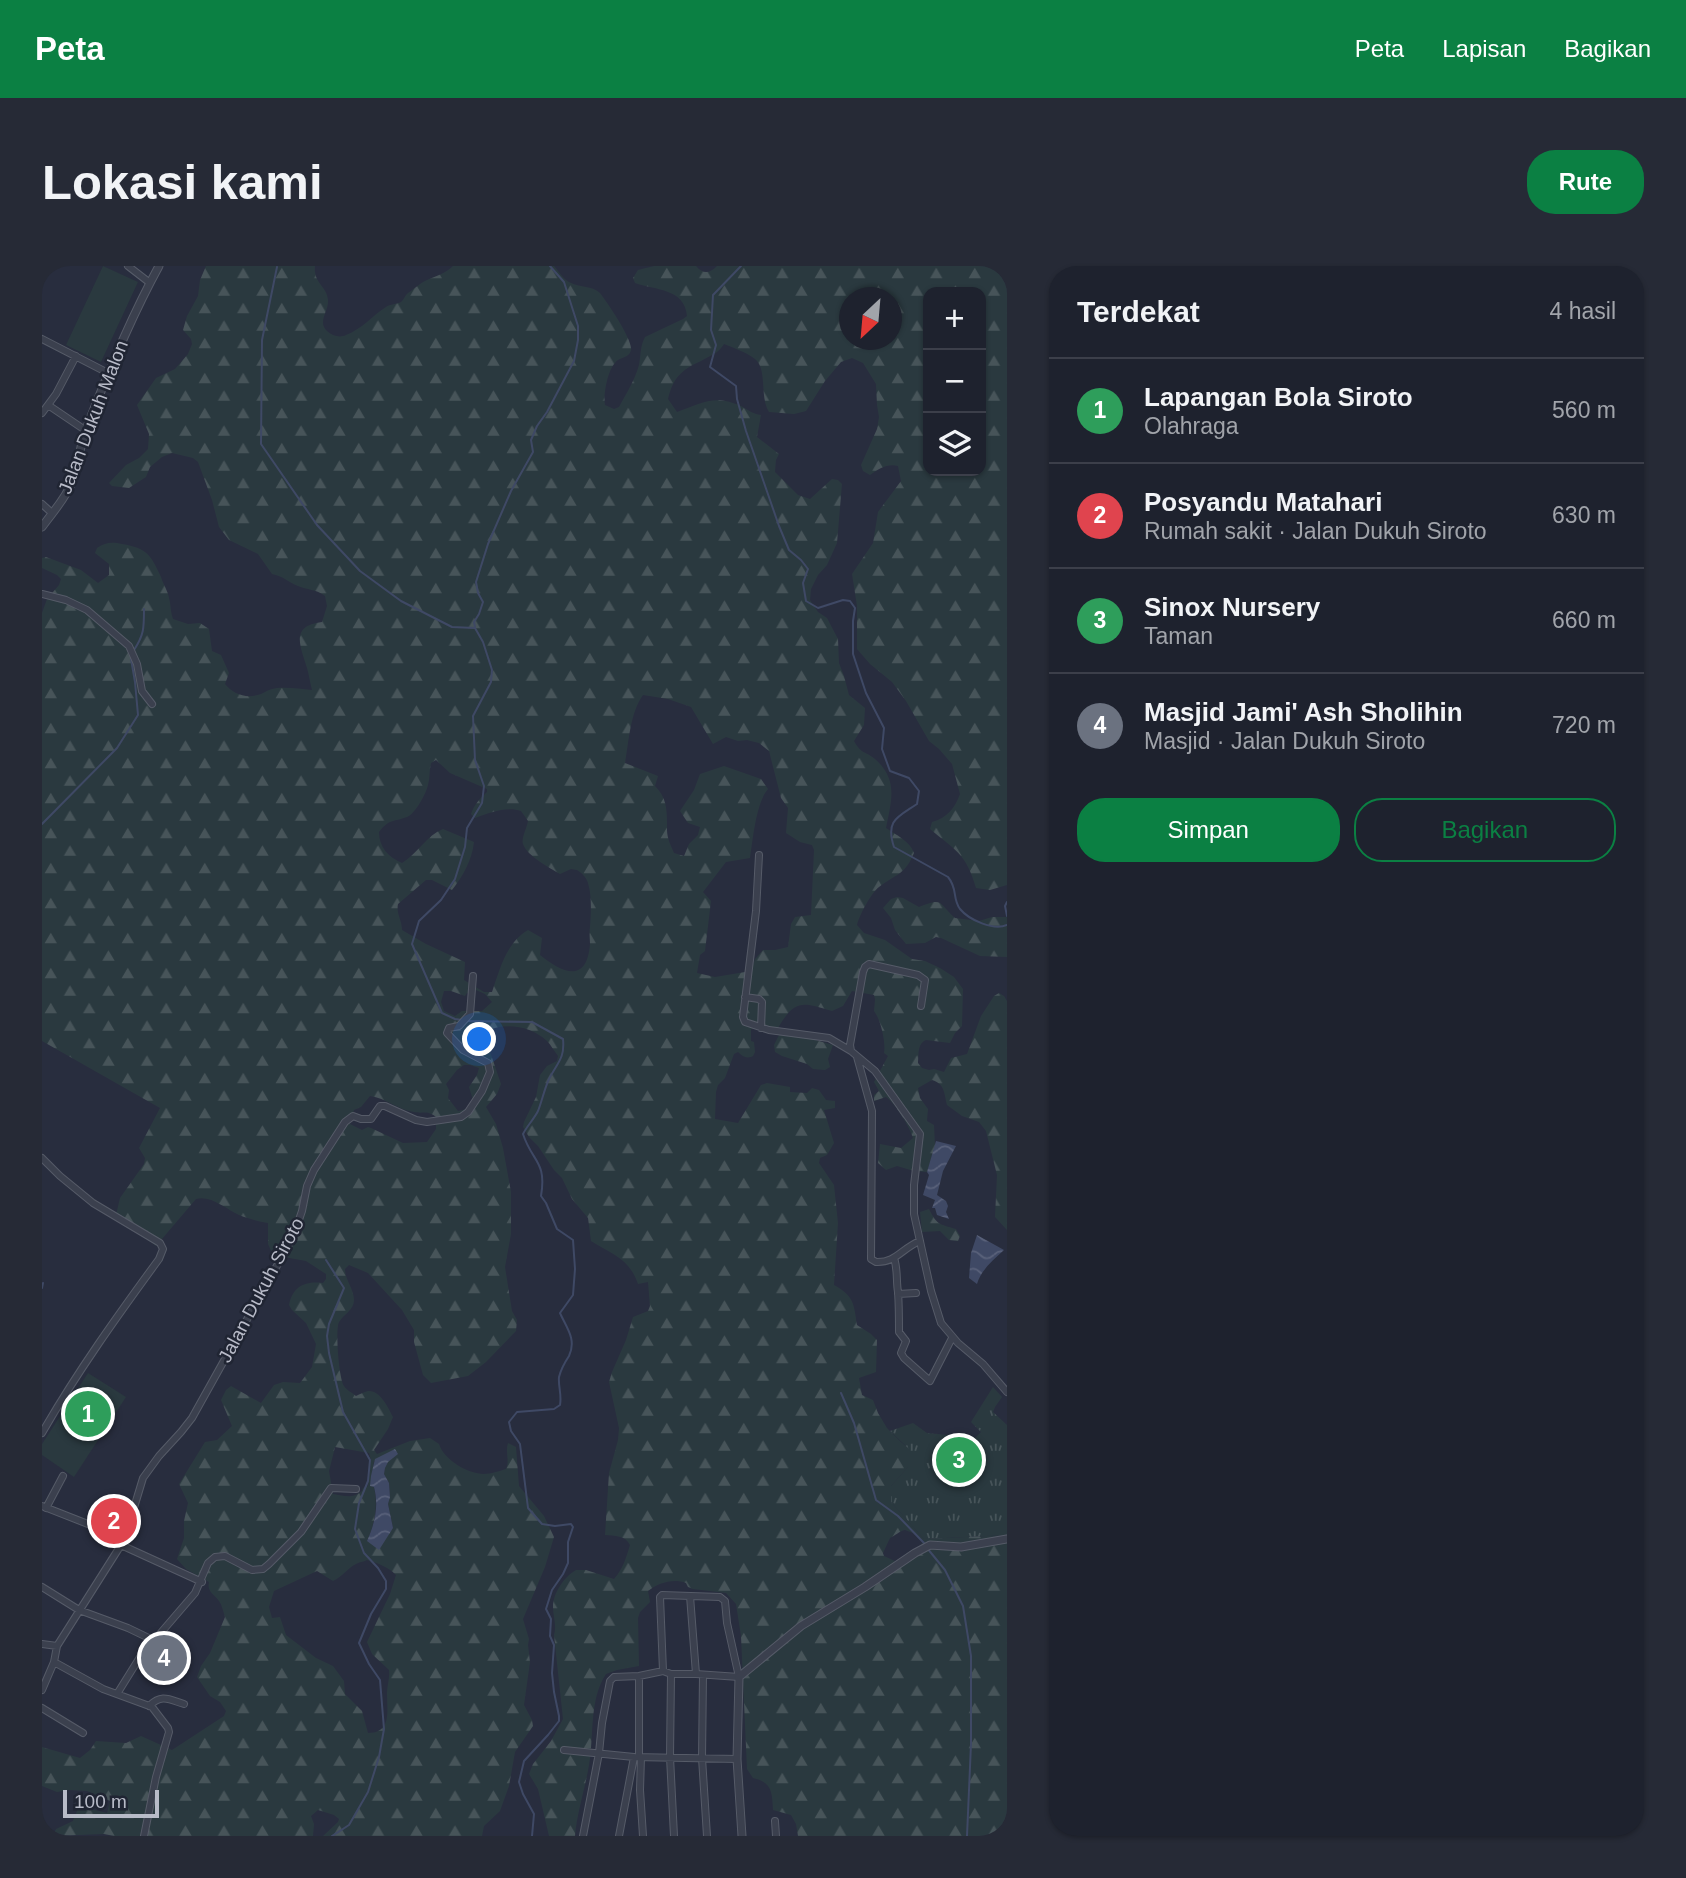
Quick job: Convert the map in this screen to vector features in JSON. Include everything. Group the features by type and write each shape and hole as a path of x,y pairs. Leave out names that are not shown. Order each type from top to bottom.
{"street":[{"path":"128,266 150,283"},
{"name":"Jalan Dukuh Malon","path":"42,527 68,491 85,430 108,373 159,266"},
{"path":"42,339 108,373"},
{"path":"42,413 64,382 76,356"},
{"path":"48,405 85,430"},
{"path":"42,504 52,513"},
{"path":"42,594 66,600 87,610 129,646 134,655 142,691 152,704"},
{"path":"759,855 756,911 743,1017 745,1022 761,1028 829,1038 874,1071 904,1110 920,1134 913,1202 916,1227 941,1323 952,1338 1007,1387"},
{"path":"850,1051 865,967 869,964 918,975 925,980 921,1006"},
{"name":"Jalan Dukuh Siroto","path":"42,1690 54,1662 57,1646 114,1559 127,1534 143,1478 191,1418 293,1237 314,1170 345,1122 353,1116 371,1119 380,1106 427,1122 461,1117 477,1100 490,1072 489,1066 463,1050 447,1033 449,1028 459,1026 470,1014 473,976"},
{"path":"746,997 762,1002 761,1028"},
{"path":"857,1058 872,1111 871,1259 876,1262 891,1261 920,1241"},
{"path":"42,1158 93,1203 160,1243 163,1249 159,1259 55,1409 42,1433"},
{"path":"894,1258 897,1270 899,1332 906,1340 901,1353 930,1381 952,1338"},
{"path":"898,1294 916,1293"},
{"path":"63,1476 44,1507 127,1534"},
{"path":"117,1694 153,1640 195,1593 208,1563 225,1556 252,1570 263,1569 301,1532 331,1488 356,1489"},
{"path":"583,1836 610,1681 614,1677 663,1671 671,1674 739,1677 801,1626 930,1545 961,1547 1007,1539"},
{"path":"121,1545 202,1582"},
{"path":"42,1587 79,1609 153,1640"},
{"path":"690,1595 699,1674 707,1836"},
{"path":"663,1671 660,1597 690,1595 720,1597 725,1601 739,1677 737,1759 742,1836"},
{"path":"42,1644 57,1646"},
{"path":"54,1662 103,1689 149,1706 168,1728 144,1836"},
{"path":"671,1674 670,1757 674,1836"},
{"path":"639,1676 638,1757 643,1836"},
{"path":"149,1706 158,1698 184,1704"},
{"path":"42,1708 83,1732"},
{"path":"564,1750 638,1757 737,1759"},
{"path":"619,1836 638,1757"},
{"path":"775,1821 776,1836"}],"green space":[{"path":"103,266 138,282 101,362 66,345"},
{"path":"206,266 315,266 316,277 328,300 323,320 324,328 331,334 341,336 357,329 388,306 401,302 422,283 453,266 554,266 568,282 600,293 631,345 630,353 615,363 607,382 605,405 614,409 619,407 635,376 645,337 687,316 681,300 675,295 635,283 633,278 638,270 654,266 696,266 706,272 717,266 1007,266 1007,885 990,890 976,888 964,859 930,829 932,822 950,812 960,794 952,764 929,741 892,682 857,649 857,606 852,574 873,543 878,512 901,481 898,466 887,466 870,475 863,471 861,465 877,429 879,417 876,384 863,363 852,358 841,362 806,411 794,414 769,412 764,399 763,376 759,364 748,354 724,344 717,352 679,376 672,385 668,399 677,412 715,400 732,402 761,415 757,437 779,454 775,472 798,495 810,499 832,479 842,484 837,543 827,565 811,589 810,600 818,612 827,618 838,639 839,663 849,695 865,708 864,725 854,741 883,767 888,775 891,800 886,828 906,842 914,853 903,870 872,894 857,925 864,933 885,940 912,959 940,968 954,977 963,989 962,1026 950,1043 926,1040 921,1044 918,1063 922,1068 944,1072 951,1058 967,1054 981,1016 994,996 999,993 1007,1001 1007,1230 995,1217 997,1175 986,1131 979,1122 962,1116 947,1105 943,1090 936,1082 932,1080 918,1088 920,1098 928,1109 927,1121 934,1125 935,1146 927,1172 897,1166 886,1170 878,1163 880,1144 901,1148 913,1138 890,1100 886,1097 874,1101 874,1095 879,1091 874,1082 888,1056 884,1053 882,1032 874,1011 874,995 852,991 843,1006 832,1011 800,1005 789,1012 778,1028 751,1029 755,1052 749,1057 738,1052 734,1054 725,1078 718,1085 715,1119 738,1123 761,1085 767,1083 790,1087 790,1092 807,1093 812,1088 819,1090 826,1100 835,1101 835,1108 824,1110 834,1143 827,1155 820,1158 819,1163 834,1185 838,1223 834,1285 852,1301 857,1325 877,1340 876,1372 859,1378 862,1395 873,1400 887,1428 913,1452 908,1467 891,1486 891,1502 924,1539 1007,1535 1007,1836 798,1836 791,1815 773,1810 770,1789 764,1782 753,1778 747,1769 741,1636 736,1604 726,1593 693,1589 686,1583 671,1581 648,1591 650,1602 640,1612 639,1666 606,1674 601,1684 594,1706 589,1765 575,1836 549,1836 538,1789 529,1774 563,1719 553,1602 560,1586 576,1570 586,1570 614,1579 622,1567 630,1545 625,1539 605,1535 609,1473 619,1428 609,1382 633,1317 648,1311 650,1306 648,1282 638,1284 625,1263 591,1241 588,1218 523,1127 536,1097 540,1075 547,1066 557,1061 558,1056 541,1036 510,1026 486,1031 485,1037 501,1084 497,1094 486,1107 496,1124 511,1192 511,1234 505,1267 512,1311 517,1320 516,1331 468,1376 431,1383 423,1375 414,1342 414,1330 402,1310 368,1273 349,1265 345,1273 353,1292 354,1303 339,1322 337,1334 339,1365 344,1386 356,1396 368,1391 376,1393 393,1417 374,1450 377,1454 410,1441 430,1438 439,1444 457,1465 471,1472 487,1474 506,1469 508,1443 516,1447 519,1486 544,1516 554,1537 545,1567 523,1619 529,1639 530,1662 524,1705 533,1726 515,1752 509,1786 500,1811 484,1826 482,1836 323,1836 339,1819 318,1810 311,1816 314,1824 313,1836 53,1836 56,1829 73,1821 79,1806 107,1813 110,1801 87,1791 57,1792 42,1786 42,1747 80,1758 96,1741 126,1743 141,1736 172,1750 224,1716 226,1711 220,1702 210,1696 197,1677 225,1617 220,1603 210,1590 209,1582 186,1569 177,1559 184,1538 188,1503 179,1484 205,1442 217,1440 232,1426 221,1400 226,1390 231,1386 261,1403 274,1385 283,1382 300,1383 312,1367 316,1344 306,1323 289,1305 293,1293 301,1286 323,1283 326,1279 326,1274 306,1261 273,1255 268,1244 268,1223 239,1215 207,1199 196,1199 156,1246 116,1215 120,1198 144,1164 145,1158 139,1148 160,1108 42,1041 42,613 47,599 61,579 42,568 42,558 46,557 81,570 98,583 109,575 109,564 95,553 97,548 115,543 143,550 151,558 161,577 173,619 188,624 200,623 209,629 212,651 221,655 229,673 225,684 229,688 241,695 251,696 277,688 312,690 300,638 305,628 322,622 327,606 325,596 272,574 258,554 229,540 219,527 198,462 193,458 172,453 162,457 150,467 146,477 129,488 112,486 109,483 126,465 148,449 149,434 137,405 156,378 175,369 188,354 191,339 183,330 198,296 200,280","holes":["643,695 668,699 691,707 713,744 726,737 759,743 769,751 781,798 788,808 786,833 800,842 812,845 811,915 795,917 791,924 788,947 763,950 755,959 751,971 715,977 697,973 700,955 705,951 711,901 703,892 726,862 750,858 758,812 768,789 761,779 724,766 700,774 694,790 680,811 688,823 700,827 698,835 689,844 684,856 674,853 668,836 665,801 655,786 658,776 625,763 635,710","436,760 450,773 487,789 472,811 471,814 475,818 504,810 521,811 528,821 523,842 529,853 560,874 571,869 577,870 585,877 591,899 590,944 588,957 579,970 565,970 540,955 542,938 528,930 520,935 509,949 492,992 484,992 464,980 465,962 402,930 398,904 426,880 432,880 452,890 466,868 473,849 474,842 443,829 402,863 389,855 383,847 379,832 389,823 407,817 420,803 429,782 431,763","476,990 485,994 492,1002 482,1011 462,1011 455,1016 444,1011 441,1002 444,991 465,996","464,1065 479,1068 469,1087 473,1100 467,1109 458,1111 448,1098 449,1090 446,1084","370,1096 376,1097 408,1111 433,1115 436,1117 436,1129 427,1142 403,1143 371,1128 362,1130 350,1124 354,1110 361,1107","335,1447 369,1453 371,1460 368,1486 355,1495 333,1494 329,1471","374,1461 388,1462 384,1474 389,1483 388,1504 393,1528 367,1541 375,1514 374,1487 371,1486","905,1530 924,1541 897,1562 884,1556 890,1538","367,1560 396,1575 367,1642 372,1654 389,1670 385,1725 376,1732 368,1733 362,1711 345,1694 344,1681 333,1666 316,1658 286,1635 280,1617 272,1618 269,1607 274,1591 317,1571 333,1581 354,1565"]},
{"path":"897,897 919,907 933,902 940,903 955,918 979,921 992,917 1007,917 1007,957 980,956 936,937 925,943 906,944 883,908 891,899"},
{"path":"779,1035 833,1045 828,1059 830,1067 825,1070 813,1069 807,1064 775,1052 774,1045"},
{"path":"929,1209 939,1223 956,1229 960,1236 958,1241 949,1240 940,1231 922,1232 920,1212"},
{"path":"88,1373 126,1397 74,1477 42,1455 42,1444"},
{"path":"993,1387 1002,1397 993,1412 1007,1425 1007,1535 924,1539 891,1502 891,1486 908,1467 906,1446 890,1431 913,1423 927,1433 964,1433 975,1438 981,1432 971,1422"}],"water":[{"path":"936,1141 956,1146 943,1171 937,1195 946,1201 949,1219 937,1215 935,1208 932,1208 935,1200 923,1195"},
{"path":"977,1235 1004,1250 984,1270 977,1284 969,1278 971,1253"},
{"path":"395,1449 398,1454 388,1462 384,1474 389,1483 388,1504 393,1528 379,1550 367,1541 376,1508 374,1487 370,1486 371,1476 375,1459"}],"waterway":[{"path":"475,627 474,622 483,602 476,582 488,544 511,491 533,452 531,440 537,426 574,361 578,326 564,282 550,266"},
{"path":"741,266 713,295 711,330 716,345 710,367 736,386 746,431 779,526 789,550 808,569 803,583 806,601 818,608 843,600 850,601 855,608 853,654 866,693 884,728 882,749 890,771 909,778 919,791 917,804 899,816 892,825 894,847 948,877 960,909 969,917 995,927 1007,925"},
{"path":"277,267 262,340 261,444 317,525 360,571 401,601 452,627 475,628"},
{"path":"134,650 143,631 144,609"},
{"path":"462,1020 442,1013 412,944 419,921 441,900 455,879 465,847 467,828 482,803 484,786 475,760 473,716 491,682 492,670 483,642 475,628"},
{"path":"42,824 117,748 138,715 131,659"},
{"path":"1007,902 1007,916"},
{"path":"468,1021 532,1022 563,1039 562,1056 549,1079 538,1111 523,1134 540,1168 541,1196 557,1229 573,1240 573,1295 560,1313 570,1333 572,1344 559,1377 560,1405 554,1409 517,1412 509,1422 511,1431 520,1444 528,1508 542,1524 571,1524 573,1527 568,1542 568,1563 552,1590 546,1609 551,1619 550,1636 554,1645 552,1673 559,1721 524,1761 519,1782 534,1814 532,1836"},
{"path":"326,1260 344,1288 329,1324 329,1353 343,1412 370,1460 368,1481 359,1503 355,1529 364,1553 386,1581 386,1589 371,1614 359,1643 380,1680 384,1729 379,1757 368,1792 349,1825 332,1836"},
{"path":"42,1288 43,1283"},
{"path":"841,1393 854,1423 876,1500 898,1516 924,1543"},
{"path":"927,1548 945,1570 963,1606 971,1656 967,1836"}],"place":[{"name":"Lapangan Bola Siroto","path":"88,1414"},
{"name":"Sinox Nursery","path":"959,1460"},
{"name":"Posyandu Matahari","path":"114,1521"},
{"name":"Masjid Jami' Ash Sholihin","path":"164,1658"}]}
